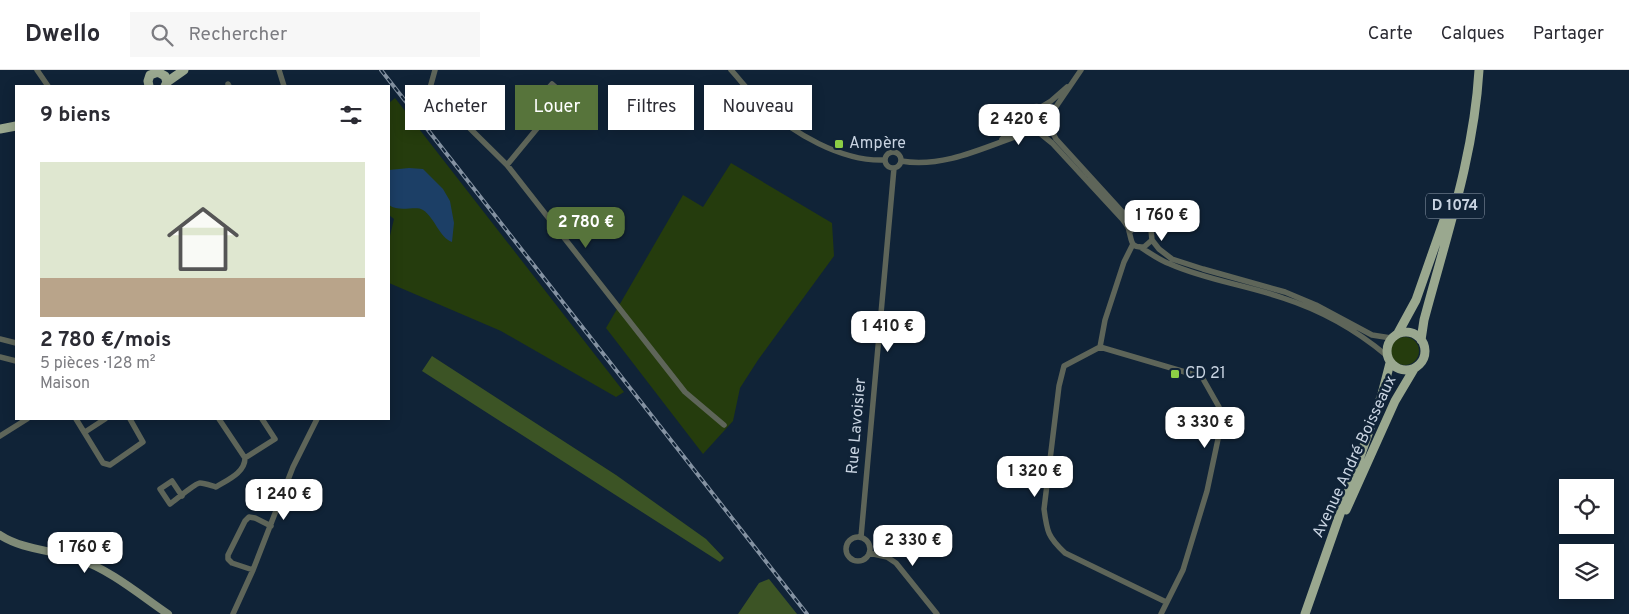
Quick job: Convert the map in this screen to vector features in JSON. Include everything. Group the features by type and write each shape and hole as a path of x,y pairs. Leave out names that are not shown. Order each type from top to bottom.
{"main road":[{"path":"146,85 153,73 158,72 167,78 184,70"},
{"name":"D 1074","path":"1395,336 1416,300 1452,197 1468,132 1474,70"},
{"name":"D 1074","path":"1421,340 1424,320 1464,175 1473,132 1479,70"},
{"path":"0,129 15,126"},
{"path":"0,133 15,131"},
{"path":"1411,333 1421,340 1424,347 1424,358 1420,365 1414,369 1409,371 1398,369 1388,359 1387,346 1395,336 1411,333"},
{"name":"Avenue André Boisseaux","path":"1304,614 1382,394 1388,359"},
{"name":"Avenue André Boisseaux","path":"1325,558 1395,401 1414,369"},
{"path":"1,538 89,563 168,614"}],"street":[{"path":"37,70 47,85"},
{"path":"279,70 284,85"},
{"path":"436,70 433,72 430,88 507,165 685,392 724,425"},
{"path":"731,70 762,104 783,122 807,137 845,153 869,159 885,160"},
{"path":"901,161 923,162 953,158 1043,128 1081,70"},
{"path":"1073,82 1051,101 1041,107 1030,108 1026,113 1027,125 1052,143 1116,213 1130,232"},
{"path":"1041,107 1046,110 1056,139 1128,218 1138,224 1144,224 1149,227 1152,233 1152,240 1158,249 1172,259 1285,292 1316,305 1372,335 1395,336"},
{"path":"996,143 1025,119"},
{"path":"507,165 536,130"},
{"path":"893,152 900,156 901,161 899,166 894,168 889,167 885,160 888,153 893,152"},
{"name":"Rue Lavoisier","path":"861,537 894,168"},
{"path":"1138,224 1130,232 1133,244 1161,260 1186,270 1300,304 1344,326 1388,359"},
{"path":"1140,247 1147,245 1152,240"},
{"path":"1100,347 1105,320 1128,253 1133,244"},
{"path":"0,339 15,343"},
{"path":"1161,614 1183,570 1207,491 1221,425 1219,407 1202,377 1100,347 1064,366 1059,386 1044,509 1047,527 1052,541 1065,553 1166,602"},
{"path":"0,356 15,361"},
{"path":"0,436 25,420"},
{"path":"77,420 103,462 110,465 143,442 131,420"},
{"path":"85,432 103,420"},
{"path":"182,496 200,483 216,487 240,472 245,464 245,458 220,420"},
{"path":"245,458 275,439 263,420"},
{"path":"233,614 253,570 293,467 316,420"},
{"path":"253,570 232,564 228,559 228,555 245,520 249,517 256,518 270,526"},
{"path":"861,537 868,543 869,553 859,561 852,559 847,554 846,548 854,538 861,537"},
{"path":"869,553 887,557 896,563 937,614"}],"green space":[{"path":"395,98 405,111 405,130 420,130 624,392 616,397 501,331 390,283 390,236 394,219 390,216 390,102"},
{"path":"731,163 832,223 834,256 758,360 740,388 733,421 703,454 606,328 683,195 703,207"},
{"path":"1405,337 1415,341 1419,351 1415,361 1405,365 1395,361 1391,351 1395,341"},
{"path":"432,356 616,475 706,539 724,558 720,562 422,371"},
{"path":"769,579 797,614 738,614 759,583"}],"water":[{"path":"423,169 443,189 450,201 454,223 452,242 444,236 423,210 416,208 403,209 390,206 390,170"}],"railway":[{"path":"381,70 807,614"}],"place":[{"name":"Ampère","path":"839,144"},
{"name":"CD 21","path":"1175,374"}]}
